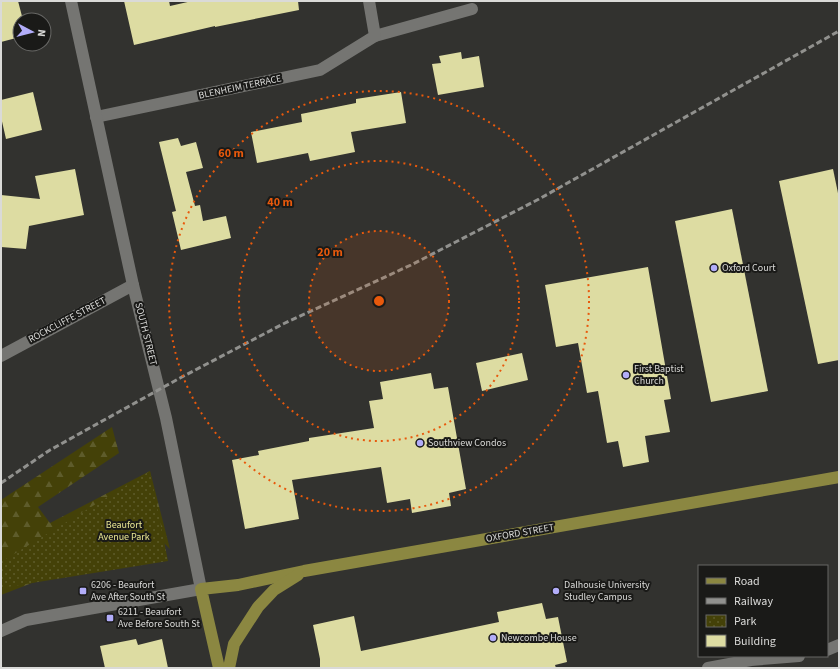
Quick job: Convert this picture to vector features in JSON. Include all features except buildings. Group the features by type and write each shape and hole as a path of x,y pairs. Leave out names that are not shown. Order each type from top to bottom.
{"main road":[{"name":"OXFORD STREET","path":"201,589 238,584 304,571 839,477"},
{"path":"230,668 234,644 258,607 274,590 304,571"},
{"name":"SOUTH STREET","path":"201,589 220,668"}],"street":[{"name":"SOUTH STREET","path":"71,1 133,285 166,418 201,589"},
{"path":"369,1 376,36"},
{"name":"BLENHEIM TERRACE","path":"96,116 320,70 376,36 472,9"},
{"name":"ROCKCLIFFE STREET","path":"1,356 133,285"},
{"path":"1,631 26,620 201,589"},
{"path":"828,650 839,645"},
{"path":"708,668 752,660 787,657"}],"green space":[{"path":"112,427 119,453 38,507 50,523 150,471 170,549 164,543 32,583 1,595 1,500"},
{"name":"Beaufort Avenue Park","path":"150,471 168,561 1,588 1,562"}],"railway":[{"path":"1,483 50,450 180,378 283,324 411,265 539,199 839,31"}],"place":[{"name":"Oxford Court","path":"714,268"},
{"name":"First Baptist Church","path":"626,375"},
{"name":"Southview Condos","path":"420,443"},
{"name":"6206 - Beaufort Ave After South St","path":"83,591"},
{"name":"Dalhousie University Studley Campus","path":"556,591"},
{"name":"6211 - Beaufort Ave Before South St","path":"110,618"},
{"name":"Newcombe House","path":"493,638"}]}
